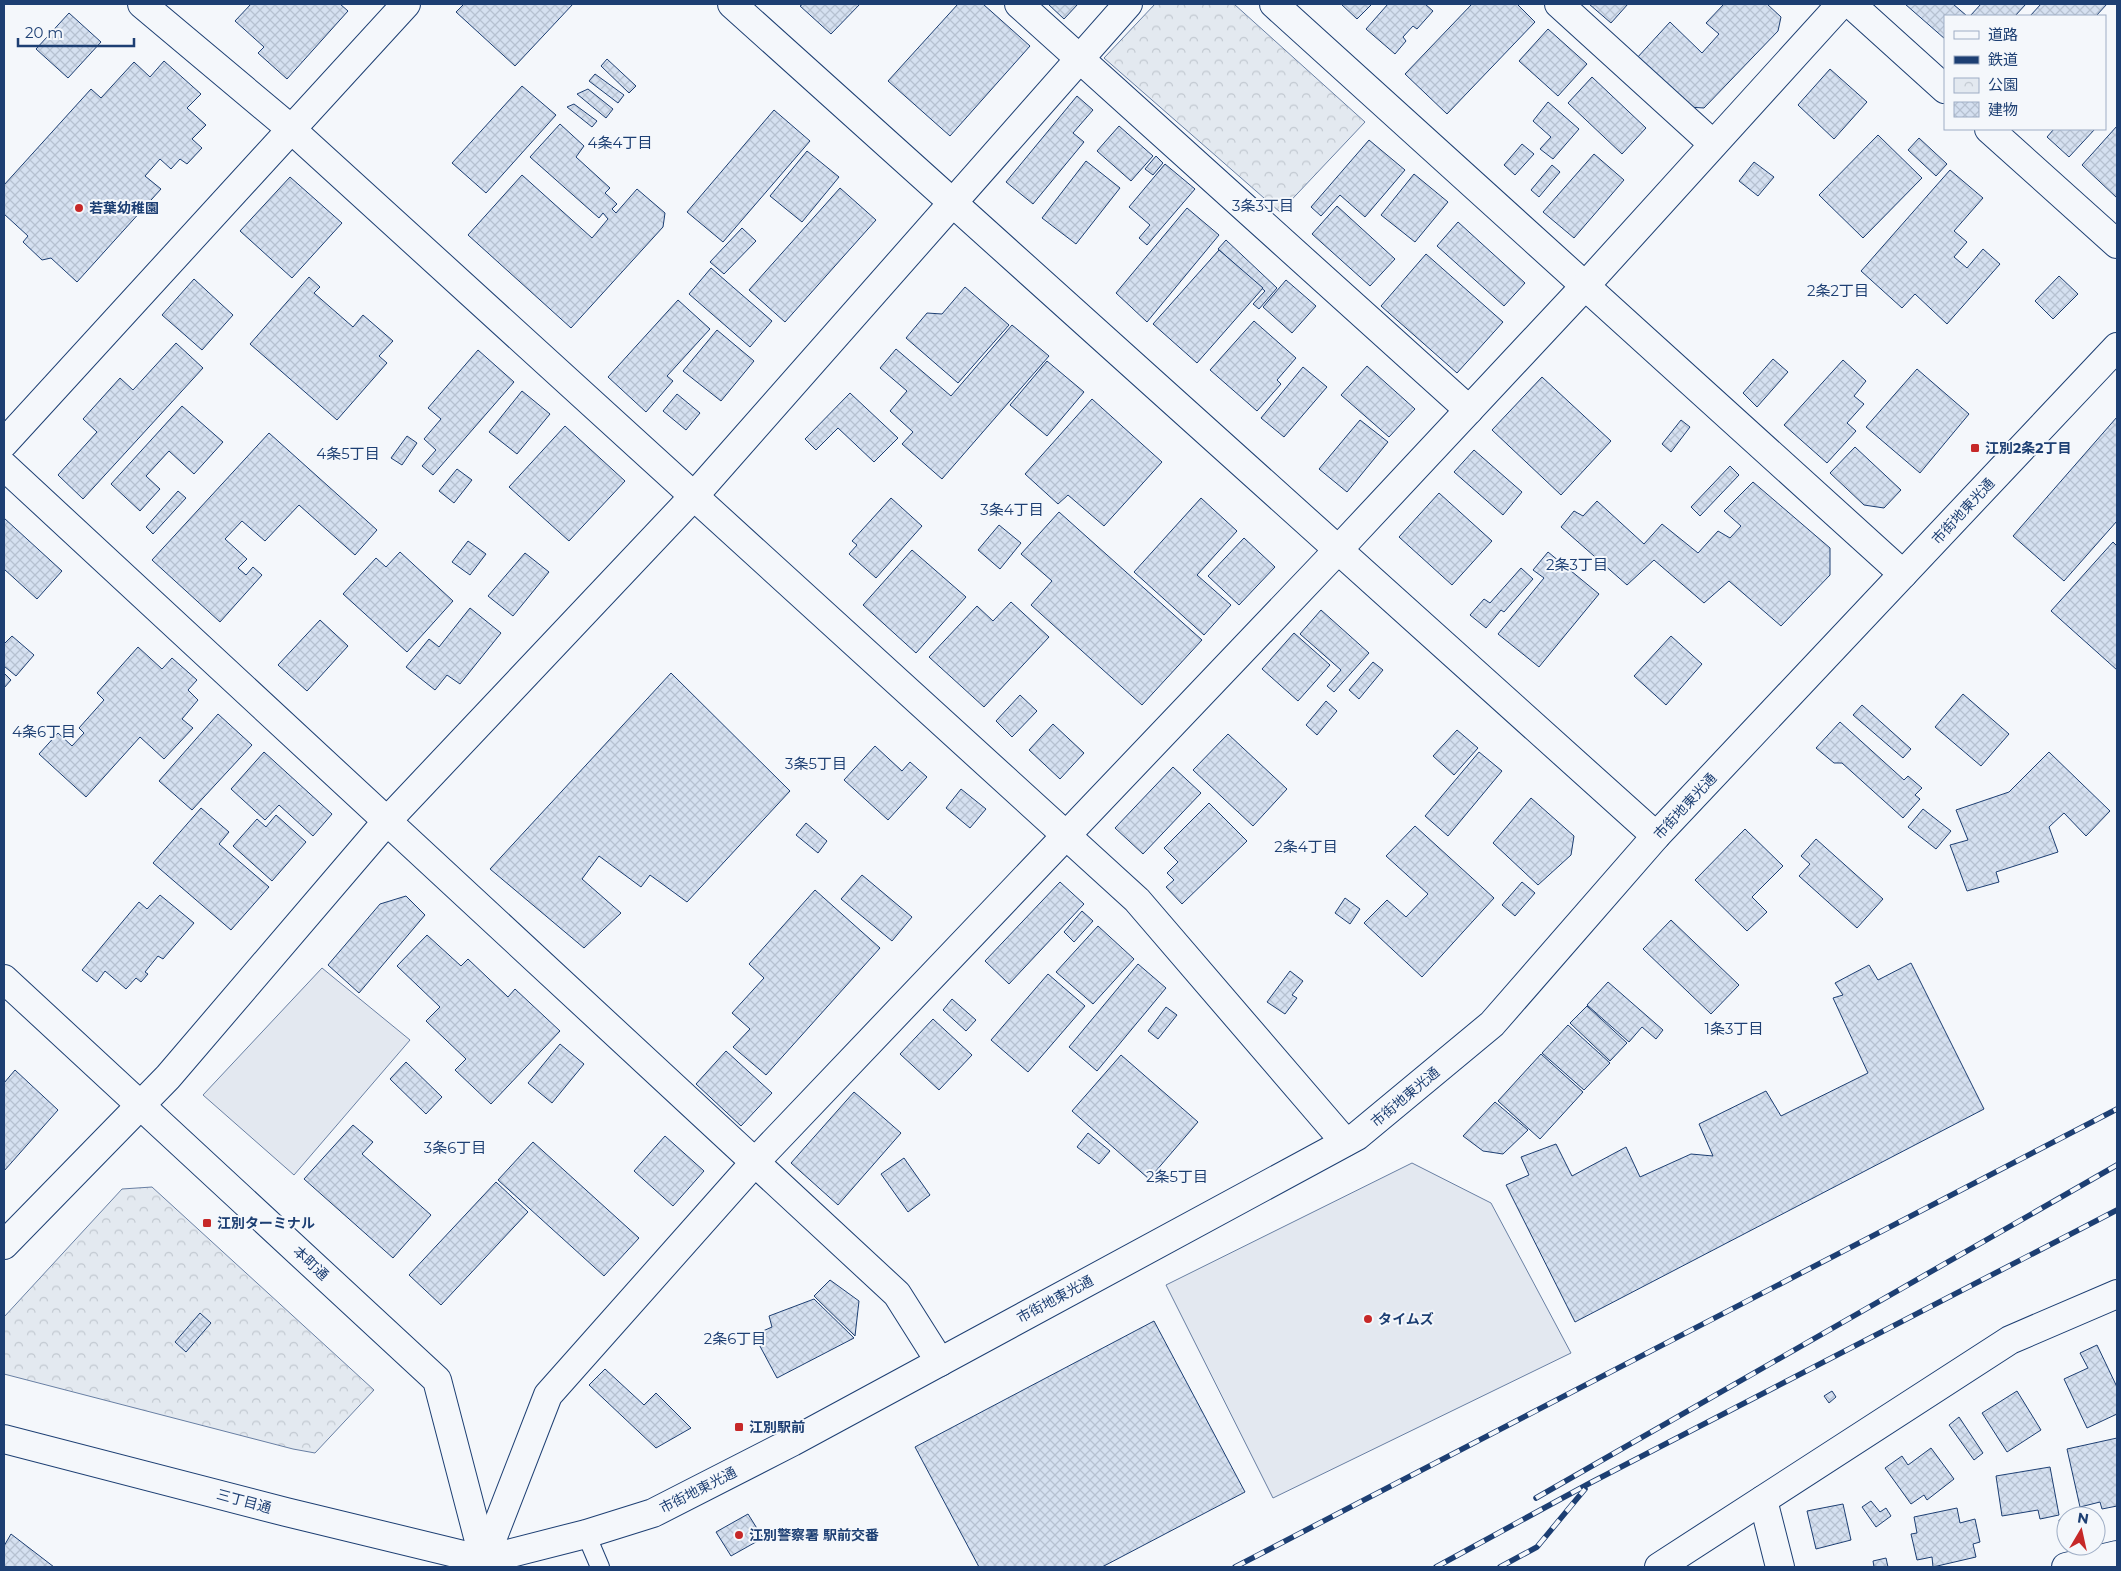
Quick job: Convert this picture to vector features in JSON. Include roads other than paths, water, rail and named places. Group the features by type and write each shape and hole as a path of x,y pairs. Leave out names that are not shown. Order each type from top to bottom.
{"street":[{"path":"142,4 291,129 1137,900 1345,1142"},
{"path":"4,443 406,4"},
{"path":"732,4 1656,836"},
{"path":"1019,4 1468,410"},
{"path":"4,1245 168,1076 387,821 694,496 1128,4"},
{"path":"1274,4 1903,574"},
{"path":"1559,4 1714,144"},
{"path":"482,1564 548,1395 755,1162 1338,550 1585,286 1841,4"},
{"path":"1851,4 1944,88"},
{"path":"1990,130 2117,244"},
{"name":"市街地東光通","path":"482,1564 653,1513 792,1442 1357,1136 1492,1024 1656,836 2117,347"},
{"path":"4,466 897,1294 940,1362"},
{"name":"本町通","path":"4,979 437,1380 482,1564"},
{"path":"1659,1567 2010,1340 2117,1294"},
{"name":"三丁目通","path":"4,1439 482,1564"},
{"path":"1763,1500 1780,1567"},
{"path":"2066,1567 2117,1555"}],"lane":[{"path":"586,1534 600,1567"}],"railway":[{"path":"1235,1567 2117,1109"},
{"path":"1536,1498 2117,1165"},
{"path":"1436,1567 1590,1483 2117,1210"},
{"path":"1500,1567 1537,1547 1585,1489"}],"place":[{"name":"若葉幼稚園","path":"79,208"},
{"name":"江別2条2丁目","path":"1975,448"},
{"name":"江別ターミナル","path":"207,1223"},
{"name":"タイムズ","path":"1368,1319"},
{"name":"江別駅前","path":"739,1427"},
{"name":"江別警察署 駅前交番","path":"739,1535"}],"district":[{"name":"4条4丁目","path":"620,142"},
{"name":"3条3丁目","path":"1263,205"},
{"name":"2条2丁目","path":"1838,290"},
{"name":"4条5丁目","path":"348,453"},
{"name":"3条4丁目","path":"1012,509"},
{"name":"2条3丁目","path":"1577,564"},
{"name":"4条6丁目","path":"44,731"},
{"name":"3条5丁目","path":"816,763"},
{"name":"2条4丁目","path":"1306,846"},
{"name":"1条3丁目","path":"1734,1028"},
{"name":"3条6丁目","path":"455,1147"},
{"name":"2条5丁目","path":"1177,1176"},
{"name":"2条6丁目","path":"735,1338"}]}
